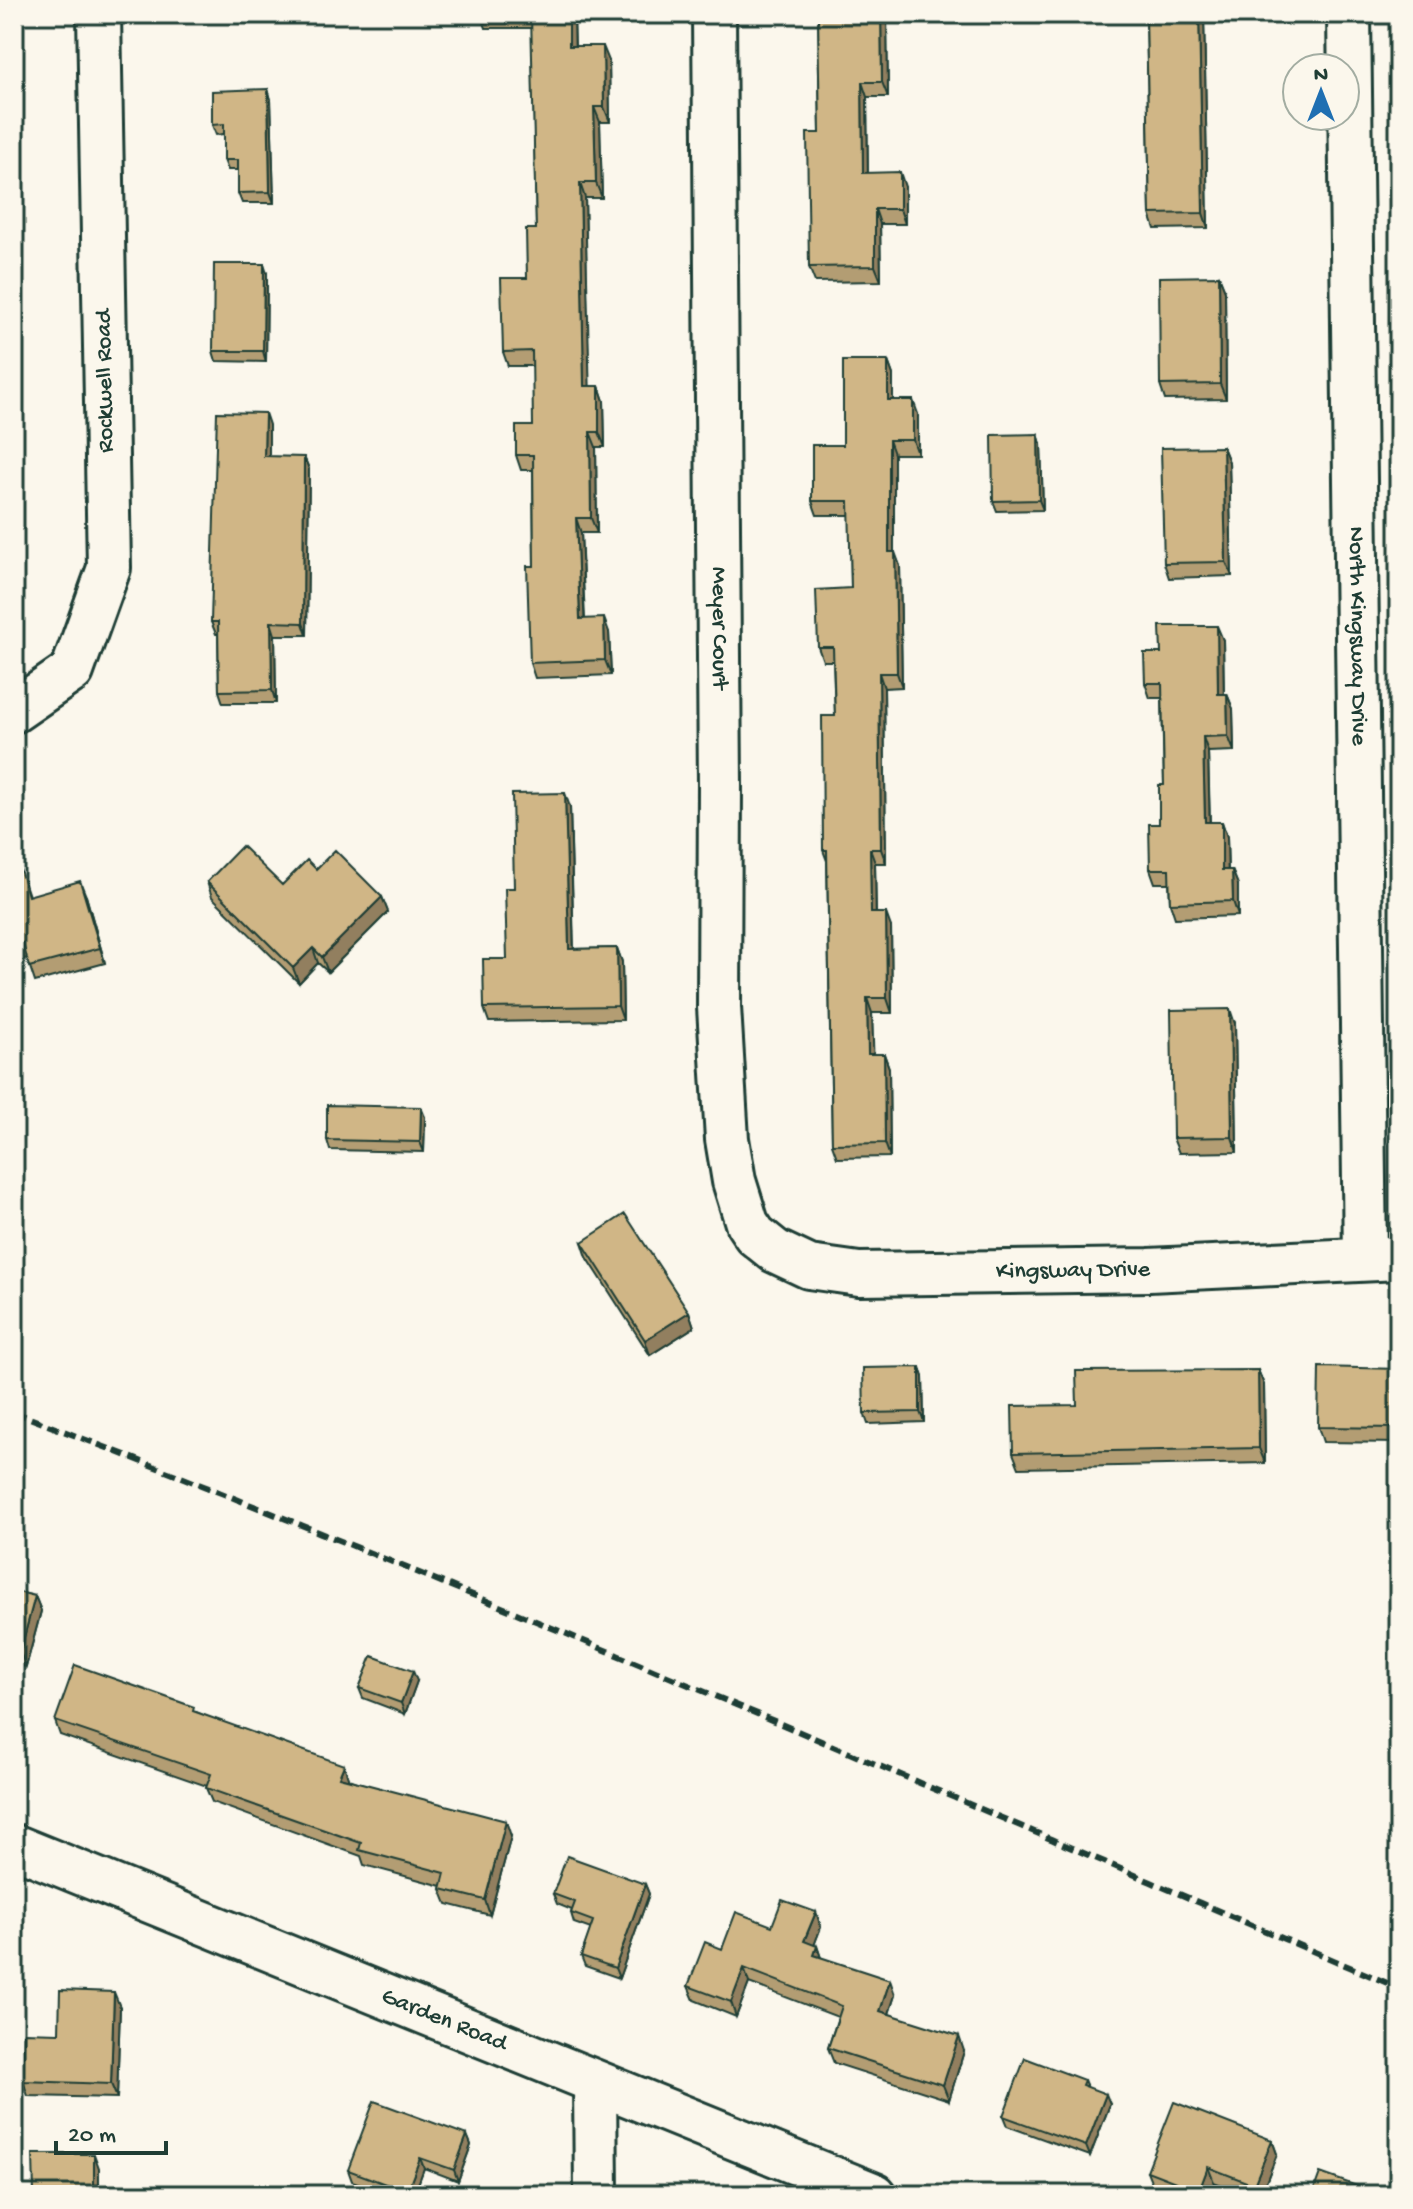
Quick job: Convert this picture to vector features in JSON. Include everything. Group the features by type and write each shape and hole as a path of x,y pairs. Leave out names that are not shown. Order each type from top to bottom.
{"street":[{"name":"Rockwell Road","path":"14,711 72,671 109,568 99,14"},
{"name":"Meyer Court","path":"714,14 720,689 719,1007 727,1139 734,1181 747,1223 755,1235"},
{"name":"North Kingsway Drive","path":"1349,14 1382,1258"},
{"name":"Kingsway Drive","path":"755,1235 775,1251 809,1267 859,1274 1149,1270 1382,1258"},
{"name":"Garden Road","path":"14,1846 875,2195"},
{"path":"595,2083 596,2195"}],"building":[{"path":"531,14 569,14 569,46 603,46 604,107 594,107 596,183 580,183 584,386 599,386 599,432 590,432 591,518 576,518 580,619 604,618 605,660 530,663 527,566 534,566 533,455 516,455 516,426 533,426 532,351 503,352 501,278 527,278 526,229 536,229"},
{"path":"818,14 881,14 882,82 862,82 863,173 900,172 900,209 875,209 875,266 809,267 807,133 820,133"},
{"path":"1146,14 1199,14 1203,213 1150,214"},
{"path":"268,89 270,192 238,193 238,160 224,160 224,124 212,125 212,91"},
{"path":"214,264 264,264 263,351 213,351"},
{"path":"1219,276 1220,384 1160,385 1159,277"},
{"path":"843,361 888,361 888,400 913,400 913,440 889,440 889,552 895,552 897,673 879,673 881,849 870,849 871,913 886,913 887,998 867,998 868,1054 884,1054 885,1143 832,1144 822,716 835,716 833,647 818,647 816,590 851,588 849,501 812,501 812,445 843,445"},
{"path":"217,412 265,413 264,456 304,457 303,623 271,622 272,690 219,691 218,622 211,622"},
{"path":"1038,434 1039,500 993,501 992,435"},
{"path":"1223,447 1226,562 1164,563 1161,448"},
{"path":"1160,626 1217,626 1218,694 1227,694 1228,736 1203,737 1205,822 1222,822 1222,870 1232,870 1233,901 1170,903 1169,869 1150,869 1149,824 1159,824 1159,785 1164,785 1162,683 1145,683 1144,653 1161,653"},
{"path":"565,793 569,949 617,948 618,1006 484,1008 483,959 507,959 505,888 514,888 512,794"},
{"path":"242,846 282,885 307,860 316,869 335,850 382,897 322,957 313,948 293,968 207,882"},
{"path":"19,866 28,896 80,881 100,948 29,967 23,943 14,945 14,867"},
{"path":"1230,1009 1232,1137 1173,1138 1171,1010"},
{"path":"327,1105 421,1107 420,1142 327,1140"},
{"path":"625,1214 689,1312 645,1340 582,1242"},
{"path":"920,1367 920,1412 864,1413 863,1368"},
{"path":"1319,1367 1399,1369 1399,1428 1318,1427"},
{"path":"1258,1370 1259,1448 1013,1453 1012,1406 1077,1405 1076,1371"},
{"path":"14,1591 35,1596 20,1652 14,1651"},
{"path":"372,1656 413,1671 401,1703 359,1688"},
{"path":"75,1665 344,1765 339,1777 506,1821 485,1900 441,1889 445,1873 359,1850 361,1843 206,1788 211,1774 55,1721"},
{"path":"567,1856 645,1884 615,1968 581,1956 593,1921 571,1913 575,1902 553,1894"},
{"path":"782,1900 816,1912 804,1941 817,1946 814,1955 890,1980 880,2011 959,2036 943,2085 828,2048 842,2006 744,1968 731,2002 688,1986 705,1942 722,1949 736,1912 772,1926"},
{"path":"60,1990 114,1992 111,2084 23,2081 24,2032 59,2033"},
{"path":"1025,2058 1084,2080 1082,2085 1106,2094 1086,2146 1003,2116"},
{"path":"374,2101 467,2135 454,2170 420,2158 407,2192 348,2170"},
{"path":"1174,2102 1272,2140 1254,2185 1208,2167 1199,2191 1147,2171"},
{"path":"33,2154 94,2154 94,2195 34,2195"},
{"path":"1320,2173 1382,2195 1312,2195"}],"railway":[{"path":"14,1412 536,1621 1399,1988"}]}
